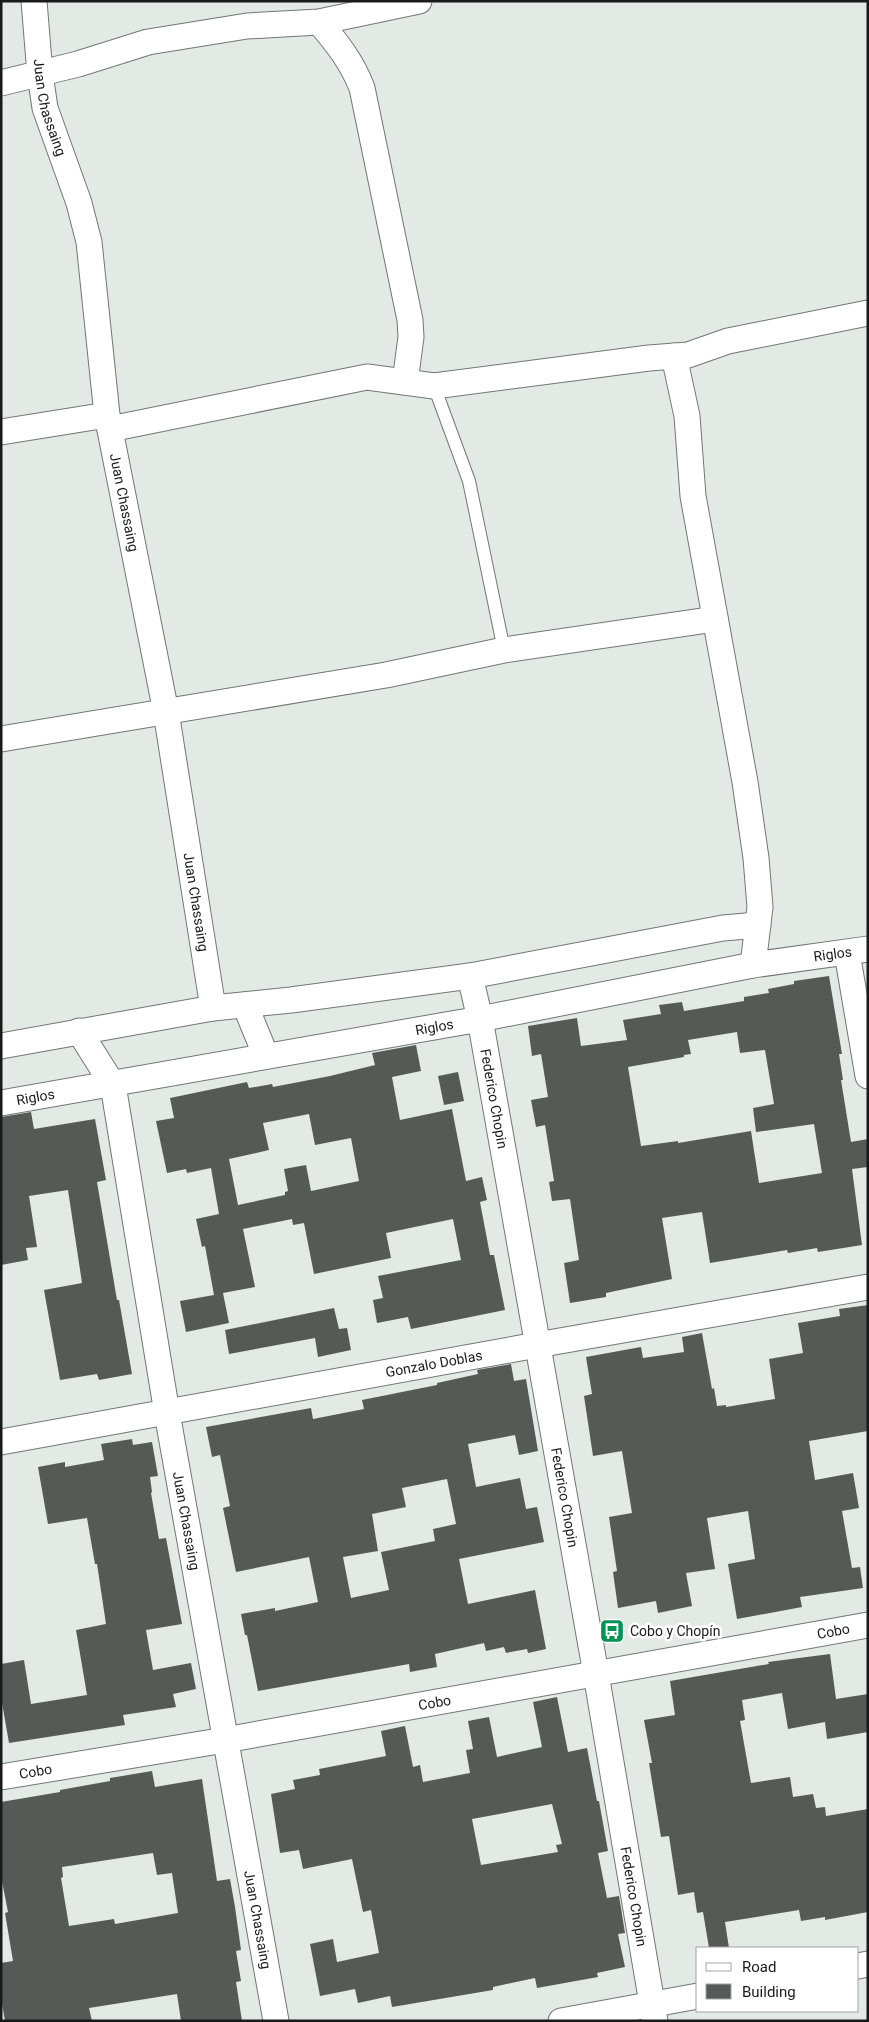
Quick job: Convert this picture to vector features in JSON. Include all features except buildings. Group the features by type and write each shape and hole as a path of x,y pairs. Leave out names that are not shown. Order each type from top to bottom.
{"street":[{"name":"Juan Chassaing","path":"34,1 45,108 79,202 89,242 109,422 166,712 213,1008"},
{"path":"1,83 40,74 148,42 247,26 319,22 419,1"},
{"path":"319,22 341,48 356,73 362,88 410,320 411,337 405,382"},
{"path":"1,432 109,422 367,377 434,386 688,355 728,341 868,313"},
{"path":"674,356 687,416 693,496 745,782 753,839 760,907 753,965"},
{"path":"1,739 386,675 504,650 715,619"},
{"path":"1,1046 213,1008 470,976 722,928 758,925"},
{"path":"858,951 868,1076"},
{"name":"Riglos","path":"1,1103 114,1085 266,1056 480,1019 753,965 858,951"},
{"name":"Federico Chopin","path":"470,976 480,1019 538,1345 653,2013"},
{"path":"245,1005 266,1056"},
{"name":"Juan Chassaing","path":"80,1031 114,1085 167,1413 276,2021"},
{"name":"Gonzalo Doblas","path":"1,1442 868,1287"},
{"name":"Cobo","path":"1,1777 225,1740 868,1625"},
{"path":"561,2021 653,2013 696,1997"}],"lane":[{"path":"434,386 469,481 504,650"}],"place":[{"name":"Cobo y Chopín","path":"612,1631"}]}
